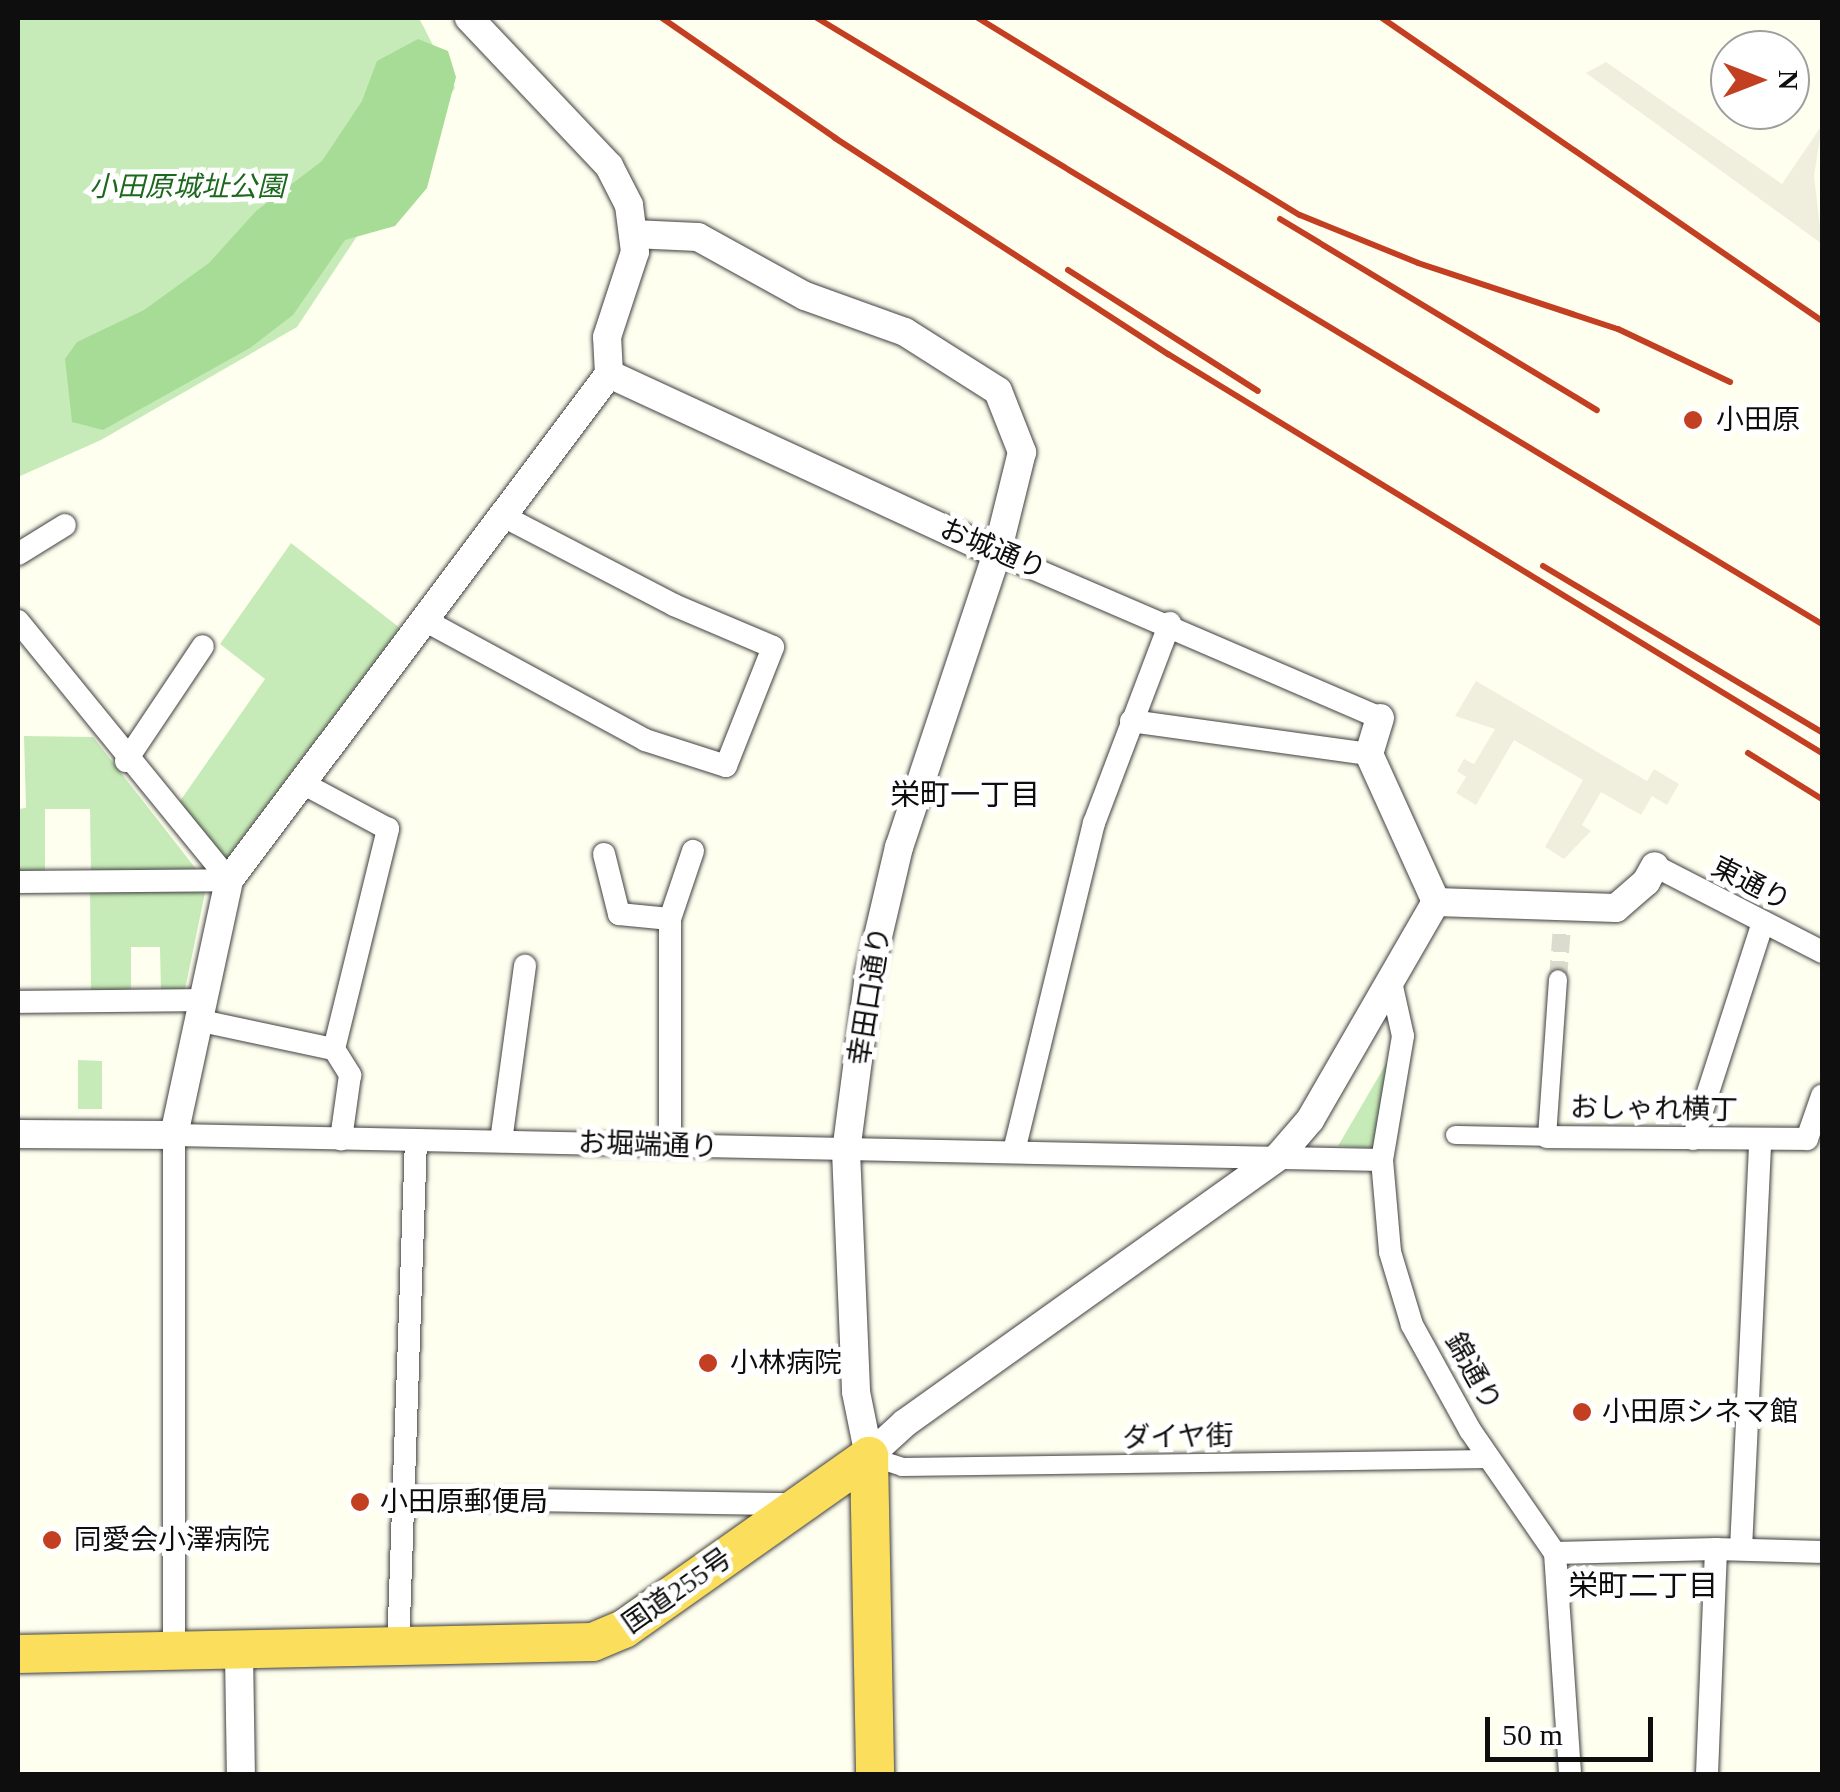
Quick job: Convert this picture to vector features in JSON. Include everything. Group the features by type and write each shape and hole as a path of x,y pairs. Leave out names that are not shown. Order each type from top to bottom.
{"highway":[{"name":"国道255号","path":"18,1654 398,1650 610,1637 870,1456"},
{"path":"870,1456 875,1774"}],"street":[{"path":"174,1653 174,1134 229,880 428,622 608,374 607,337 636,252 629,205 609,166 469,18"},
{"name":"幸田口通り","path":"633,234 698,237 805,296 905,332 998,390 1022,452 997,553 899,847 869,975 846,1150 856,1392 870,1456"},
{"name":"お城通り","path":"608,374 997,553 1170,623 1380,718"},
{"path":"428,622 645,740 726,766 774,647 674,604 506,516"},
{"path":"18,554 65,526"},
{"path":"18,621 126,760 229,880"},
{"path":"1014,1150 1094,824 1170,623"},
{"path":"126,760 203,646"},
{"path":"1380,718 1369,754 1436,902"},
{"path":"1131,721 1369,754"},
{"path":"304,784 388,829 334,1049"},
{"path":"670,1146 670,919 693,851"},
{"path":"604,854 620,914 670,919"},
{"path":"1436,902 1616,908 1646,882 1654,866"},
{"name":"東通り","path":"1654,866 1822,952"},
{"path":"18,882 229,880"},
{"path":"870,1456 905,1423 1280,1156 1310,1120 1436,902"},
{"path":"1693,1139 1762,924"},
{"path":"501,1141 525,966"},
{"name":"おしゃれ横丁","path":"1547,1137 1558,979"},
{"name":"錦通り","path":"1392,982 1403,1036 1382,1160 1382,1208 1412,1325 1488,1459 1555,1553"},
{"path":"18,1002 198,1010 334,1049 350,1075 340,1139"},
{"name":"おしゃれ横丁","path":"1455,1135 1760,1142 1807,1139 1822,1096"},
{"name":"お堀端通り","path":"18,1134 1382,1160"},
{"path":"398,1650 400,1498 416,1140"},
{"path":"1741,1549 1760,1142"},
{"name":"ダイヤ街","path":"870,1456 902,1468 1488,1459"},
{"path":"400,1498 802,1504"},
{"path":"1707,1774 1716,1549"},
{"path":"1570,1774 1555,1553 1716,1549 1822,1552"},
{"path":"238,1653 241,1774"}],"green space":[{"name":"小田原城址公園","path":"18,18 419,18 455,88 297,327 101,440 18,477"},
{"path":"418,39 448,51 456,77 427,188 395,226 345,240 293,315 250,348 103,430 72,422 65,359 77,342 144,310 209,263 256,211 322,161 362,101 377,61"},
{"path":"291,543 400,628 225,861 178,804 265,679 220,644"},
{"path":"24,736 93,737 200,874 91,876 90,809 45,809 45,876 18,876 18,809 26,808"},
{"path":"206,888 184,994 161,994 160,947 131,947 131,994 91,994 90,890"},
{"path":"1390,1057 1375,1148 1338,1146"},
{"path":"78,1060 102,1061 102,1109 78,1109"}],"shaded area":[{"path":"1606,62 1782,184 1822,125 1814,176 1822,244 1586,73"},
{"path":"1476,681 1647,781 1654,769 1679,784 1667,805 1652,796 1641,815 1601,792 1582,825 1591,831 1564,859 1545,847 1583,780 1514,740 1476,805 1456,793 1466,777 1457,771 1464,759 1474,764 1495,729 1455,716"}],"tunnel":[{"path":"1558,979 1562,927"}],"railway":[{"path":"662,18 835,138 1168,354 1822,753"},
{"path":"817,18 1822,624"},
{"path":"978,18 1300,215 1418,263 1618,329 1730,382"},
{"path":"1382,18 1822,321"},
{"path":"1280,219 1597,410"},
{"path":"1068,270 1258,391"},
{"path":"1543,566 1822,732"},
{"path":"1748,753 1822,799"}],"place":[{"name":"小田原","path":"1693,420"},
{"name":"小林病院","path":"708,1363"},
{"name":"小田原シネマ館","path":"1582,1412"},
{"name":"小田原郵便局","path":"360,1502"},
{"name":"同愛会小澤病院","path":"52,1540"}],"district":[{"name":"栄町一丁目","path":"965,795"},
{"name":"栄町二丁目","path":"1643,1586"}]}
